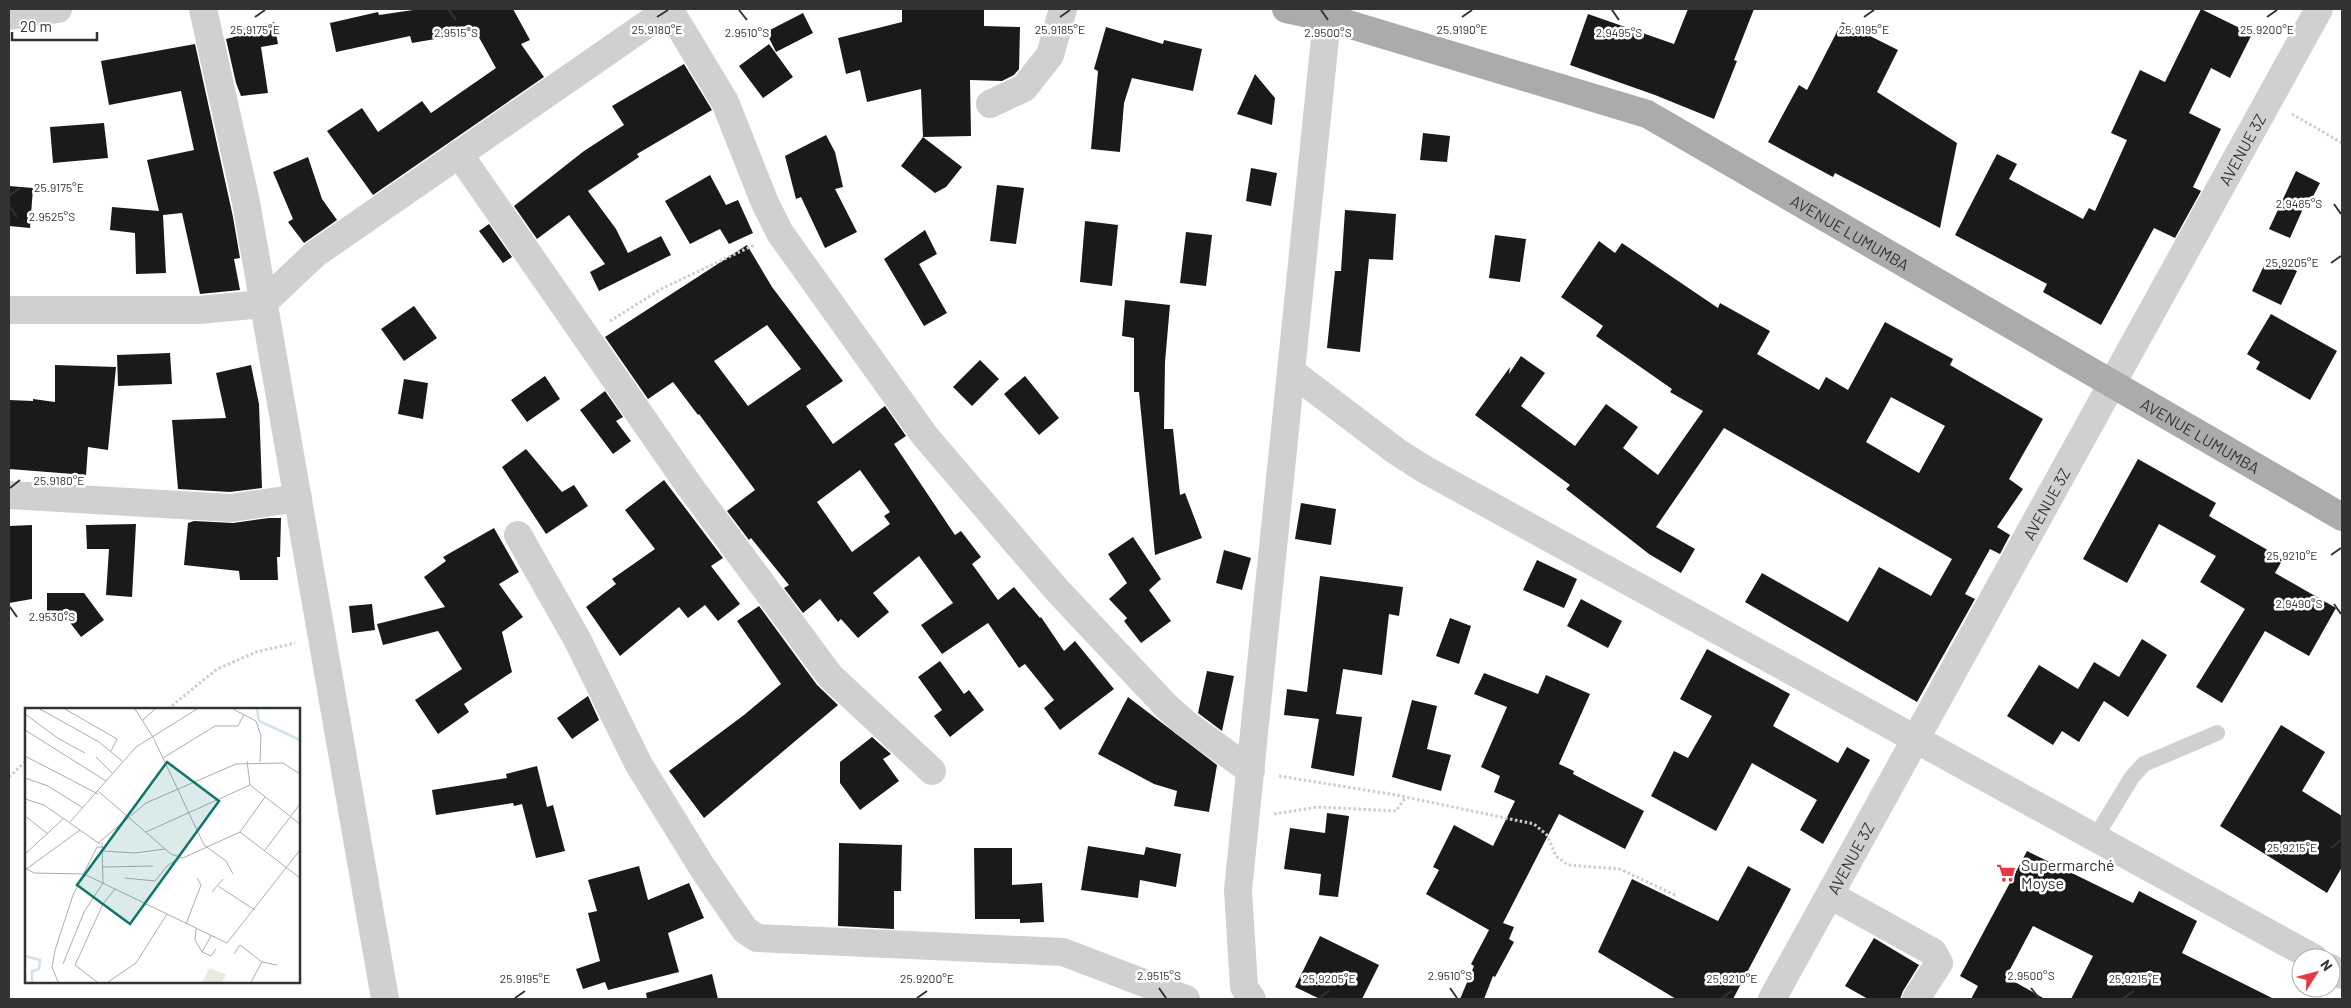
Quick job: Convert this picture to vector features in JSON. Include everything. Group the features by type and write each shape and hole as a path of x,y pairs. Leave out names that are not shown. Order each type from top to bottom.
{"main road":[{"name":"AVENUE LUMUMBA","path":"1286,9 1328,13 1647,114 2342,517"}],"street":[{"path":"9,16 58,9"},
{"path":"203,9 246,202 262,304 298,498 385,999"},
{"path":"9,310 199,310 262,304 315,254 669,9 725,102 765,203 780,233 925,436 1056,589 1166,706 1185,723 1251,771"},
{"path":"990,104 1024,88 1050,55 1063,9"},
{"name":"AVENUE 3Z","path":"1772,999 2320,9"},
{"path":"1252,999 1244,987 1238,890 1293,373 1328,13"},
{"path":"459,154 584,338 688,484 830,676 932,771"},
{"path":"1293,373 1396,452 1424,469 2296,948"},
{"path":"9,495 231,508 298,498"},
{"path":"518,535 577,640 639,765 713,883 745,930 758,938 1063,952 1186,999"},
{"path":"1830,895 1933,952 1938,963 1916,999"}],"lane":[{"path":"2095,838 2132,777 2144,764 2217,733"}],"path":[{"path":"2270,101 2342,143"},
{"path":"584,338 662,288 780,233"},
{"path":"169,708 218,669 256,652 322,637"},
{"path":"9,777 25,762"},
{"path":"1251,771 1405,798 1534,824 1547,834 1556,856 1568,865 1620,869 1677,896"},
{"path":"1246,818 1318,807 1396,811 1405,798"}],"building":[{"path":"420,9 513,9 530,40 521,44 544,77 373,195 327,131 362,108 378,132 422,101 431,113 496,68 476,32 412,43 410,36 336,52 330,23 378,12 379,15"},
{"path":"902,9 984,9 984,26 1020,27 1019,69 1014,75 1002,81 970,80 971,136 923,137 921,89 867,102 860,70 846,74 838,38 902,22"},
{"path":"1688,9 1754,9 1734,60 1737,61 1714,119 1655,95 1570,65 1588,14 1674,44"},
{"path":"2201,9 2252,34 2230,78 2211,68 2189,113 2221,129 2193,187 2201,191 2175,238 2154,228 2101,325 2043,292 2047,284 1955,235 1997,154 2017,164 2009,179 2083,219 2089,208 2095,211 2127,140 2111,133 2140,70 2165,82"},
{"path":"803,13 813,33 776,52 766,32"},
{"path":"274,22 278,44 261,47 268,93 241,96 236,83 226,39 234,37 233,30"},
{"path":"1842,22 1898,50 1877,92 1957,143 1940,228 1835,173 1833,177 1768,142 1799,85 1807,90"},
{"path":"1106,27 1163,44 1164,40 1202,49 1193,91 1132,78 1124,103 1120,152 1091,149 1098,71 1094,69"},
{"path":"195,44 233,217 240,258 234,259 240,290 200,294 182,213 163,215 166,273 136,274 135,233 110,230 112,207 159,211 147,160 194,150 181,91 109,105 101,61"},
{"path":"769,44 793,77 763,98 739,66"},
{"path":"684,64 712,110 637,154 639,157 588,191 616,229 628,253 661,236 671,255 599,291 590,272 605,264 569,215 537,239 514,206 584,151 624,125 612,106"},
{"path":"1255,74 1275,98 1272,125 1237,114"},
{"path":"104,123 108,158 53,163 50,127"},
{"path":"1423,133 1450,136 1447,162 1420,160"},
{"path":"826,135 835,152 843,187 835,189 857,232 825,248 801,197 796,199 785,156"},
{"path":"923,137 962,167 946,187 935,193 901,166"},
{"path":"308,157 322,199 337,220 304,243 288,222 293,219 273,172"},
{"path":"1251,168 1277,173 1271,206 1246,201"},
{"path":"2296,171 2320,183 2309,204 2306,202 2290,238 2269,229"},
{"path":"710,175 726,205 738,200 753,233 729,244 720,229 690,244 665,201"},
{"path":"997,185 1024,188 1016,244 990,241"},
{"path":"9,186 33,188 30,228 9,226"},
{"path":"1345,210 1396,214 1393,260 1369,259 1360,352 1327,348 1335,271 1341,271"},
{"path":"1085,221 1118,225 1112,286 1080,282"},
{"path":"489,224 512,257 503,263 479,231"},
{"path":"925,230 937,254 919,264 947,313 924,326 884,259"},
{"path":"1186,232 1212,235 1206,286 1180,283"},
{"path":"1495,235 1526,239 1520,282 1489,278"},
{"path":"1599,241 1615,253 1622,243 1718,308 1720,303 1770,331 1757,354 1819,390 1826,377 1848,390 1885,322 1953,359 1950,365 2043,419 2009,479 2023,489 1997,527 2010,535 2000,554 1990,549 1965,594 1975,599 1917,702 1745,602 1762,573 1848,622 1879,567 1931,596 1952,559 1724,428 1656,527 1695,549 1681,573 1649,554 1566,489 1570,485 1475,415 1510,367 1509,374 1521,356 1545,373 1521,406 1575,446 1606,404 1638,427 1623,448 1658,475 1703,411 1670,392 1672,389 1596,336 1603,326 1561,297","holes":["1891,397 1945,426 1919,473 1866,442"]},
{"path":"747,245 772,287 843,381 806,406 833,444 885,406 906,436 894,444 955,535 961,531 981,557 972,564 998,600 1014,587 1041,617 1064,651 1075,641 1114,689 1060,730 1044,708 1054,700 1025,664 1019,668 988,623 942,654 921,625 953,603 919,556 873,593 889,612 858,638 841,619 838,622 820,599 803,613 784,588 789,585 751,538 749,540 727,511 755,490 673,382 648,399 605,337","holes":["767,325 801,369 748,406 714,361","860,470 890,512 884,516 890,524 852,552 817,502"]},
{"path":"2268,257 2297,271 2281,305 2252,291"},
{"path":"1125,300 1170,305 1165,362 1164,429 1173,429 1180,495 1185,493 1202,538 1155,555 1139,392 1134,392 1134,338 1122,336"},
{"path":"414,306 437,338 404,361 381,329"},
{"path":"2271,314 2337,351 2310,400 2256,369 2260,362 2247,354"},
{"path":"170,353 172,384 118,386 117,355"},
{"path":"980,360 999,379 972,406 953,387"},
{"path":"55,365 116,367 108,450 88,447 86,475 9,469 9,400 33,401 33,399 55,402"},
{"path":"251,365 259,404 262,488 230,492 178,489 172,420 226,418 216,373"},
{"path":"545,376 560,399 527,422 511,400"},
{"path":"1025,376 1059,418 1039,435 1004,394"},
{"path":"404,379 428,383 423,419 398,414"},
{"path":"605,391 623,417 616,421 631,441 613,454 580,410"},
{"path":"526,449 562,492 574,485 588,506 546,534 502,467"},
{"path":"2138,459 2216,503 2209,516 2283,559 2275,573 2336,608 2309,656 2265,631 2222,703 2196,687 2245,609 2200,582 2216,556 2159,524 2127,583 2083,559"},
{"path":"664,480 723,558 711,566 740,604 718,621 705,605 688,618 679,607 620,656 586,607 616,584 612,579 655,549 625,510"},
{"path":"1301,503 1336,509 1331,545 1295,539"},
{"path":"281,518 280,557 277,557 278,580 240,580 239,571 184,565 188,523 194,521 233,523"},
{"path":"136,524 132,597 106,595 109,549 87,549 86,525"},
{"path":"32,525 32,599 9,603 9,526"},
{"path":"494,528 519,572 499,584 523,617 502,632 512,672 464,704 469,712 438,734 415,700 462,669 438,631 383,645 377,624 445,607 424,577 446,561 443,557"},
{"path":"1133,537 1161,579 1149,590 1171,621 1141,643 1124,621 1127,618 1109,599 1127,583 1108,554"},
{"path":"1224,550 1251,558 1242,590 1216,583"},
{"path":"1537,560 1577,579 1564,608 1523,590"},
{"path":"1320,576 1403,587 1399,616 1389,614 1382,675 1343,669 1336,714 1362,717 1354,776 1311,768 1319,719 1284,715 1287,689 1307,692"},
{"path":"47,593 84,593 104,620 81,637 68,620 47,620"},
{"path":"1581,599 1622,621 1608,648 1567,626"},
{"path":"372,604 375,630 352,633 349,606"},
{"path":"759,606 817,685 838,705 704,818 669,771 744,715 781,684 737,621"},
{"path":"1450,618 1471,626 1459,664 1436,656"},
{"path":"2142,639 2167,655 2128,717 2104,701 2079,742 2062,731 2053,745 2007,716 2039,665 2078,689 2094,662 2119,677"},
{"path":"1707,649 1790,694 1773,726 1838,763 1847,747 1870,760 1823,844 1800,830 1817,800 1752,763 1716,831 1651,796 1674,751 1688,758 1712,716 1680,699"},
{"path":"940,661 964,694 969,690 984,710 950,737 934,716 942,710 918,677"},
{"path":"1207,671 1234,676 1222,731 1198,713"},
{"path":"1484,673 1538,694 1546,675 1590,694 1559,764 1574,771 1573,774 1644,811 1625,849 1559,814 1503,923 1514,927 1509,939 1514,942 1495,977 1493,976 1484,999 1460,999 1474,966 1471,964 1489,930 1426,894 1439,870 1433,867 1454,825 1493,846 1515,801 1494,792 1500,776 1481,767 1507,707 1474,694"},
{"path":"588,696 599,720 572,739 557,718"},
{"path":"1128,697 1217,765 1209,812 1174,806 1177,791 1154,784 1098,754"},
{"path":"1412,700 1437,706 1427,749 1451,755 1441,791 1392,777"},
{"path":"2281,725 2325,752 2302,791 2342,816 2342,867 2327,893 2220,826"},
{"path":"872,737 891,754 883,759 899,781 860,810 840,783 840,762"},
{"path":"537,766 547,807 553,805 565,851 536,858 522,804 514,806 513,803 436,815 432,790 507,778 506,774"},
{"path":"1327,813 1349,816 1338,897 1319,895 1321,874 1284,869 1290,828 1325,833"},
{"path":"839,843 902,845 901,891 894,891 894,929 838,926"},
{"path":"1088,846 1144,855 1146,847 1181,854 1176,887 1140,880 1138,898 1081,890"},
{"path":"974,848 1012,848 1012,885 1042,883 1044,922 1020,923 1020,919 975,919"},
{"path":"2027,851 2133,903 2139,891 2197,921 2182,953 2274,999 2071,999 2093,956 2033,926 2006,977 2045,999 1971,999 1978,986 1960,976"},
{"path":"639,866 648,900 689,883 704,918 668,933 679,972 608,990 605,982 583,989 576,969 600,961 588,913 597,911 588,880"},
{"path":"1748,866 1791,889 1733,999 1676,999 1598,952 1632,879 1718,921"},
{"path":"1320,936 1379,965 1362,999 1320,999 1295,987"},
{"path":"1874,938 1919,965 1900,999 1868,999 1845,986"},
{"path":"712,974 718,999 647,999 646,993"}],"place":[{"name":"Supermarché Moyse","path":"2006,873"}]}
